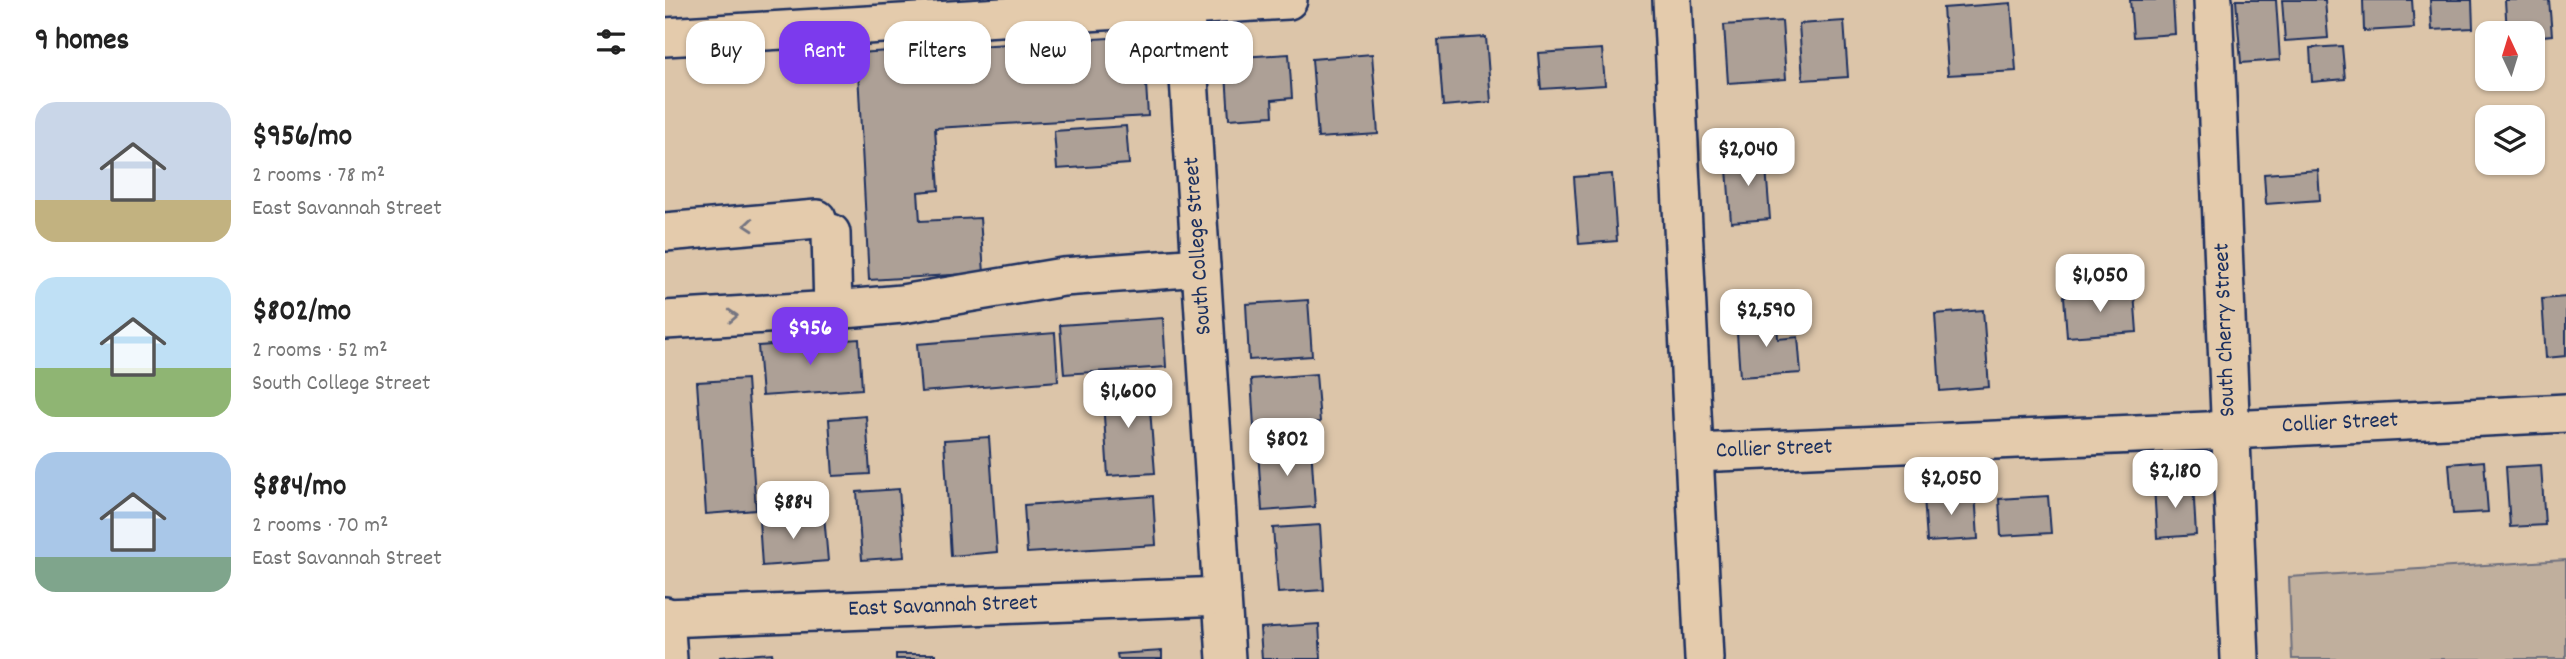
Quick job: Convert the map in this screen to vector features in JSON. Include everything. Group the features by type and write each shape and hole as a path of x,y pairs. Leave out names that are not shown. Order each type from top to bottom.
{"street":[{"path":"665,37 1184,3 1288,0"},
{"path":"1672,0 1704,659"},
{"name":"South Cherry Street","path":"2213,0 2240,659"},
{"name":"South College Street","path":"1184,3 1226,659"},
{"path":"665,232 824,226 833,310"},
{"path":"665,320 902,304 1063,277 1201,267"},
{"name":"Collier Street","path":"1695,453 2230,430 2566,412"},
{"name":"East Savannah Street","path":"665,618 1222,596"},
{"path":"665,618 668,659"}],"shaded area":[{"path":"2566,560 2566,659 2292,659 2289,577"}],"building":[{"path":"2130,0 2173,0 2175,34 2133,37"},
{"path":"2236,0 2276,0 2280,60 2241,63"},
{"path":"2282,0 2325,0 2328,38 2285,41"},
{"path":"2363,0 2412,0 2414,28 2364,31"},
{"path":"2430,0 2472,0 2473,28 2432,30"},
{"path":"2505,0 2549,0 2552,35 2545,36 2545,21 2506,21"},
{"path":"2011,3 2016,71 1948,75 1943,8"},
{"path":"1782,21 1786,79 1728,83 1724,25"},
{"path":"1844,21 1848,77 1803,80 1799,24"},
{"path":"1486,37 1491,102 1443,106 1438,40"},
{"path":"1105,38 1105,84 1146,84 1148,116 935,128 939,190 918,192 920,221 980,218 984,273 869,280 859,84 870,84 870,52 884,51 884,84 991,84 991,45 1005,44 1005,84 1091,84 1091,39"},
{"path":"2342,46 2345,79 2312,82 2310,48"},
{"path":"1602,49 1605,85 1541,89 1538,53"},
{"path":"1289,54 1292,98 1272,100 1273,116 1229,119 1227,84 1253,84 1253,56"},
{"path":"1372,54 1378,134 1318,138 1312,59"},
{"path":"1126,126 1129,164 1057,169 1054,131"},
{"path":"1765,154 1770,219 1731,222 1726,156"},
{"path":"2318,170 2320,200 2266,204 2264,174"},
{"path":"1612,174 1617,241 1579,244 1574,177"},
{"path":"2134,292 2137,332 2067,337 2064,296"},
{"path":"2566,297 2566,356 2546,358 2542,299"},
{"path":"1308,300 1312,356 1249,360 1246,304"},
{"path":"1983,310 1989,387 1940,391 1935,314"},
{"path":"1777,317 1778,339 1798,337 1801,373 1740,377 1736,319"},
{"path":"1163,318 1166,367 1064,374 1060,325"},
{"path":"1055,333 1058,381 921,392 917,344"},
{"path":"859,339 862,389 762,396 758,346"},
{"path":"1316,374 1320,422 1254,427 1251,379"},
{"path":"747,379 756,510 706,514 697,382"},
{"path":"1148,383 1155,473 1108,476 1102,386"},
{"path":"866,416 870,474 833,476 829,419"},
{"path":"989,437 997,552 951,556 944,440"},
{"path":"1311,446 1315,507 1262,511 1258,450"},
{"path":"2484,461 2488,512 2453,514 2449,464"},
{"path":"2541,465 2545,525 2510,527 2506,467"},
{"path":"2193,483 2196,535 2157,538 2154,485"},
{"path":"899,489 904,557 862,560 857,492"},
{"path":"1975,492 1978,539 1927,542 1924,496"},
{"path":"1153,496 1156,545 1027,553 1024,505"},
{"path":"2048,496 2051,533 2001,536 1999,499"},
{"path":"824,515 828,561 762,566 759,520"},
{"path":"1320,525 1324,590 1278,593 1273,528"},
{"path":"1319,624 1321,659 1262,659 1260,628"},
{"path":"1162,651 1162,659 1118,659 1117,654"},
{"path":"772,653 773,659 720,659 720,657"},
{"path":"896,654 936,654 936,659 896,659"}]}
